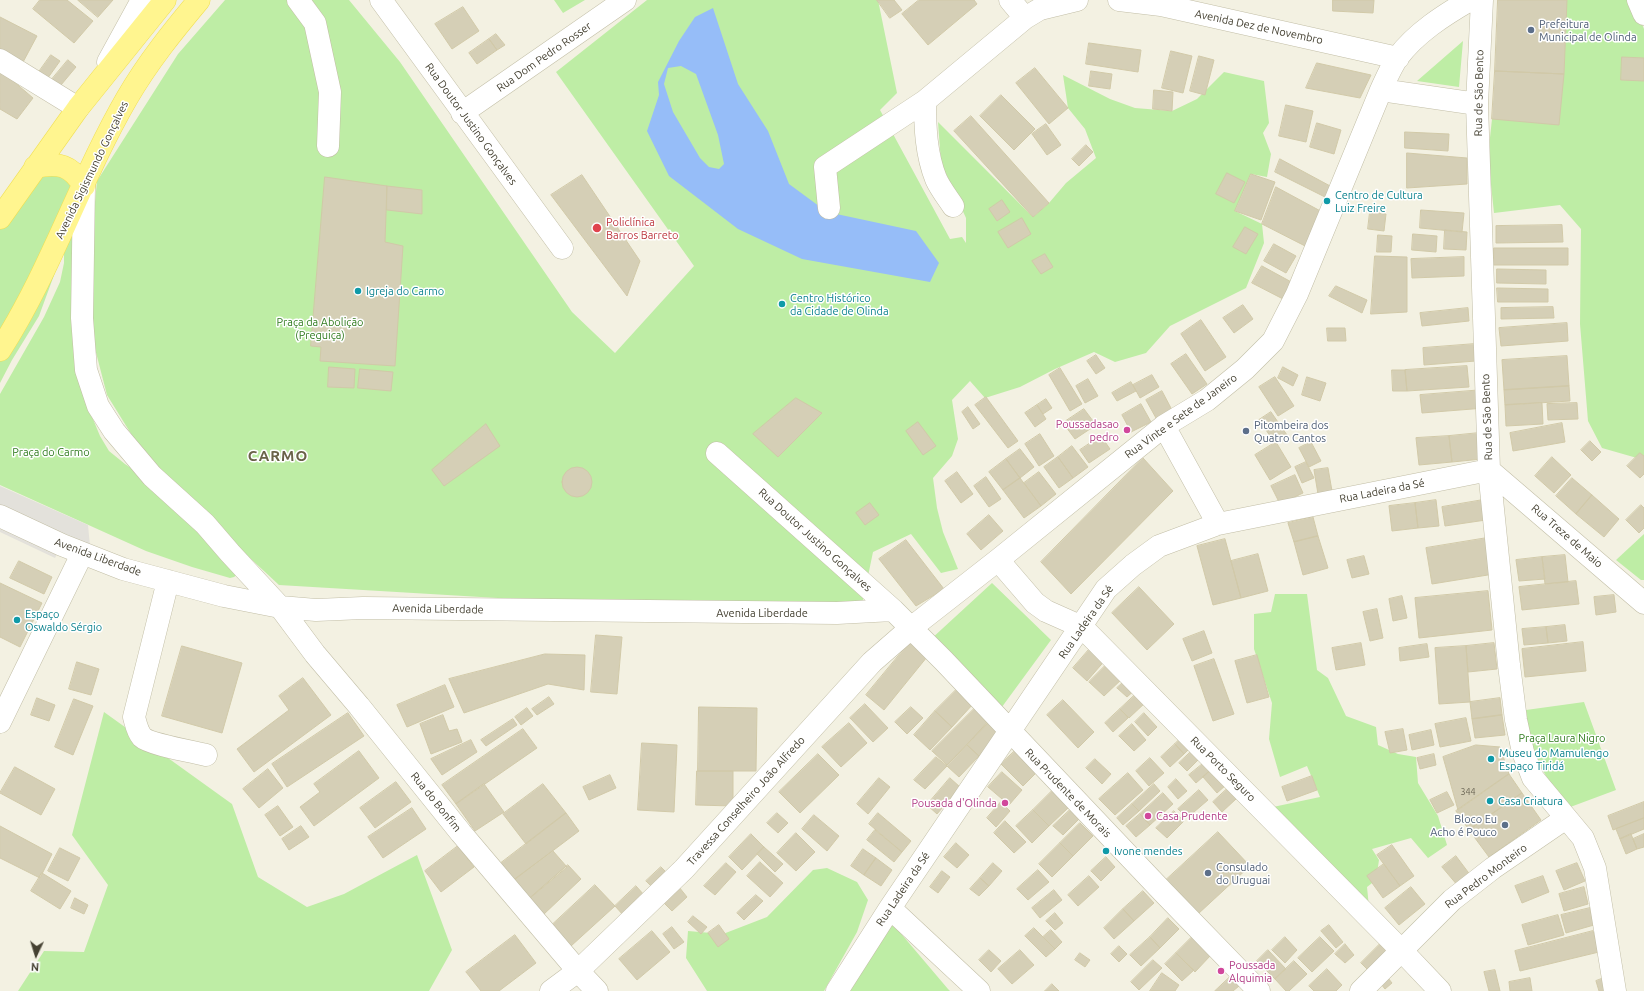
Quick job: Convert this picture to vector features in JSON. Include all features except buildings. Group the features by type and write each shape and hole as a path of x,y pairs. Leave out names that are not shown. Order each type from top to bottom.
{"main road":[{"path":"0,218 78,108 165,0"},
{"name":"Avenida Sigismundo Gonçalves","path":"0,350 29,300 127,98 163,43 200,0"},
{"path":"35,167 47,164 60,166 71,170 76,173 84,186"}],"street":[{"path":"94,88 142,0"},
{"path":"298,0 315,23 330,92 328,146"},
{"name":"Rua Doutor Justino Gonçalves","path":"381,0 562,248"},
{"name":"Rua Dom Pedro Rosser","path":"462,113 625,0"},
{"path":"1010,0 1025,18"},
{"path":"829,208 825,167 925,101 1025,18 1040,9 1077,0"},
{"name":"Avenida Dez de Novembro","path":"1119,0 1162,5 1398,58"},
{"name":"Rua Vinte e Sete de Janeiro","path":"911,628 1164,426 1207,400 1245,369 1273,341 1298,294 1381,90 1398,58 1419,35 1449,12 1470,0"},
{"name":"Rua de São Bento","path":"1482,0 1476,104 1489,470 1516,720 1523,752 1534,778 1583,838 1595,868 1615,991"},
{"path":"1638,0 1644,14"},
{"path":"0,60 78,108"},
{"path":"1381,90 1476,104"},
{"path":"925,101 925,129 928,151 936,179 953,206"},
{"path":"84,186 82,318 86,370 98,406 114,431 152,476 205,524 230,554 280,607"},
{"path":"1164,426 1218,524"},
{"name":"Rua Doutor Justino Gonçalves","path":"717,454 893,610 911,628"},
{"name":"Rua Ladeira da Sé","path":"837,991 890,908 1082,627 1106,589 1133,565 1159,546 1218,524 1489,470"},
{"name":"Rua Treze de Maio","path":"1489,470 1644,603"},
{"name":"Avenida Liberdade","path":"0,516 82,554 123,569 224,596 280,607 316,610 363,608 830,613 893,610"},
{"path":"0,722 82,554"},
{"name":"Rua Porto Seguro","path":"998,560 1035,603 1046,611 1082,627 1440,991"},
{"path":"168,580 134,717 136,728 143,738 153,742 206,755"},
{"name":"Rua do Bonfim","path":"280,607 315,654 364,712 461,833 578,971 597,991"},
{"name":"Rua Prudente de Morais","path":"911,628 1259,991"},
{"name":"Travessa Conselheiro João Alfredo","path":"551,991 578,971 684,869 872,662 911,628"},
{"name":"Rua Pedro Monteiro","path":"1360,991 1452,900 1493,868 1566,818"},
{"path":"890,908 979,991"}],"green space":[{"name":"Praça da Abolição (Preguiça)","path":"225,0 349,0 400,62 572,312 615,353 694,266 556,72 647,0 878,0 897,93 880,110 950,239 962,237 966,243 966,218 941,163 938,122 1033,217 1049,203 1066,183 1096,158 1085,129 1068,108 1063,75 1110,99 1135,108 1172,111 1197,99 1224,72 1264,81 1269,123 1263,133 1271,154 1267,177 1251,174 1235,211 1262,224 1264,243 1246,288 1170,326 1146,353 1115,362 1094,352 1055,369 1020,387 985,398 970,381 952,400 958,439 952,456 933,478 937,508 943,532 958,569 941,573 911,534 873,552 862,605 548,601 279,585 151,466 107,395 85,310 97,181 178,54"},
{"path":"554,0 585,0 563,13"},
{"path":"1567,0 1632,0 1644,29 1644,460 1602,448 1588,421 1580,324 1581,229 1560,205 1494,213 1488,156 1492,119"},
{"path":"1463,41 1459,87 1417,81"},
{"name":"Praça do Carmo","path":"28,163 73,169 72,233 80,225 83,395 100,436 109,451 150,481 237,575 234,577 230,578 192,567 146,551 0,485 0,394 44,317 60,282 64,263 64,248 39,316 0,383 0,204"},
{"path":"1644,534 1644,580 1641,580 1616,560"},
{"path":"992,583 1051,640 999,711 930,640"},
{"path":"1275,594 1307,594 1317,670 1328,678 1346,716 1376,727 1378,745 1398,754 1416,757 1418,783 1438,816 1447,845 1428,858 1411,838 1372,849 1379,860 1376,880 1367,887 1369,907 1273,807 1320,797 1307,766 1280,777 1269,739 1272,703 1254,649 1254,614 1271,612"},
{"name":"Praça Laura Nigro","path":"1584,702 1616,790 1565,809 1530,748 1526,710"},
{"path":"104,712 232,804 258,877 307,907 344,894 417,855 452,950 429,991 18,991 44,951 84,952 108,885 72,835"},
{"path":"827,868 857,882 868,900 857,932 824,991 707,991 686,958 688,931 723,934 767,917 813,870"},
{"path":"892,923 948,989 950,991 849,991"}],"shaded area":[{"path":"0,486 88,525 91,557 62,545 55,558 0,532"}],"water":[{"path":"713,8 738,84 768,131 789,184 827,212 916,231 939,263 930,282 802,259 738,229 669,176 647,131 659,95 658,82 679,41 695,17","holes":["681,66 696,74 718,135 724,164 719,169 709,167 700,158 673,112 664,84 668,68"]}],"place":[{"name":"Prefeitura Municipal de Olinda","path":"1531,30"},
{"name":"Centro de Cultura Luiz Freire","path":"1327,201"},
{"name":"Policlínica Barros Barreto","path":"597,228"},
{"name":"Igreja do Carmo","path":"358,291"},
{"name":"Centro Histórico da Cidade de Olinda","path":"782,304"},
{"name":"Poussadasao pedro","path":"1127,430"},
{"name":"Pitombeira dos Quatro Cantos","path":"1246,431"},
{"name":"Espaço Oswaldo Sérgio","path":"17,620"},
{"name":"Museu do Mamulengo Espaço Tiridá","path":"1491,759"},
{"name":"Casa Criatura","path":"1490,801"},
{"name":"Pousada d'Olinda","path":"1005,803"},
{"name":"Casa Prudente","path":"1148,816"},
{"name":"Bloco Eu Acho é Pouco","path":"1505,825"},
{"name":"Ivone mendes","path":"1106,851"},
{"name":"Consulado do Uruguai","path":"1208,873"},
{"name":"Poussada Alquimia","path":"1221,971"}],"district":[{"name":"CARMO","path":"278,456"}]}
